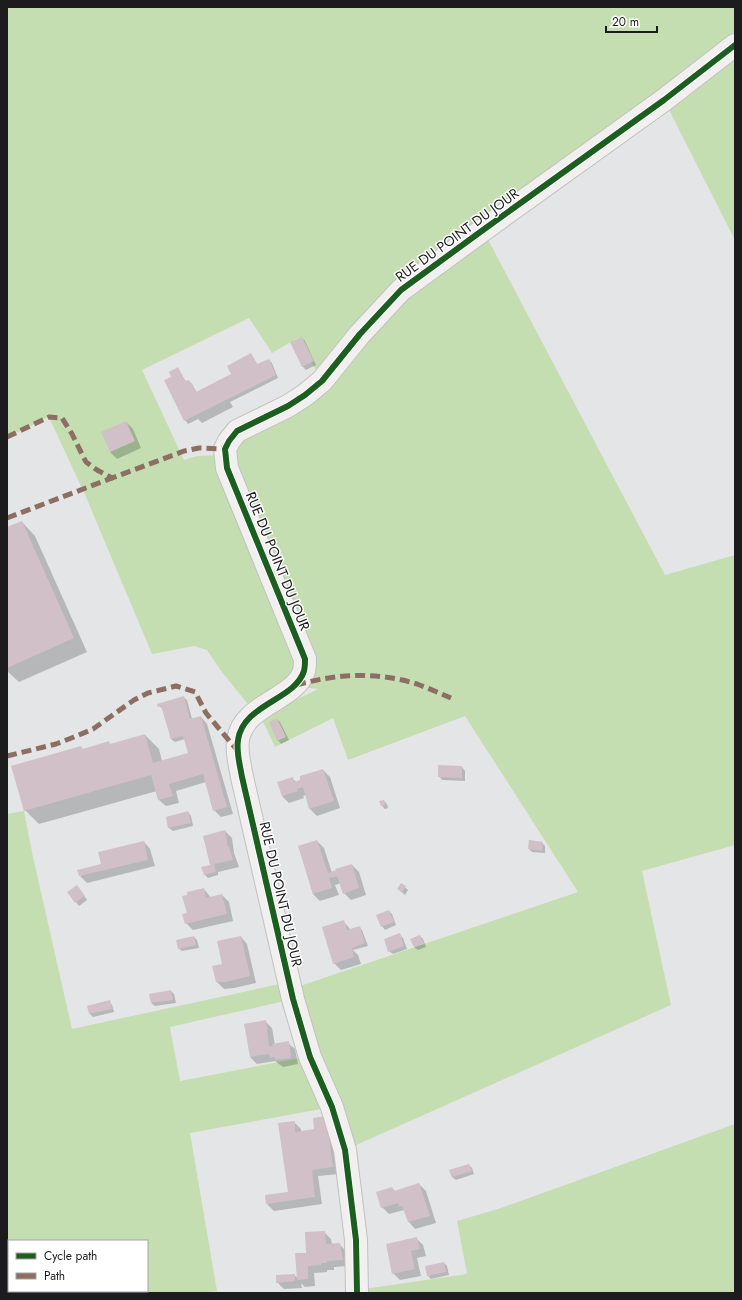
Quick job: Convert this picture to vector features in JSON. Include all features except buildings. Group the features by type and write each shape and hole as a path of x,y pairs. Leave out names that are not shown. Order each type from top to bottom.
{"street":[{"name":"RUE DU POINT DU JOUR","path":"357,1293 356,1240 345,1150 332,1107 310,1057 293,999 242,777 238,751 239,735 248,720 255,713 294,686 301,678 305,670 305,659 227,468 225,449 237,431 288,406 305,395 322,380 360,334 401,290 664,100 735,45"}],"green space":[{"path":"7,7 735,7 735,240 664,100 483,230 665,575 735,555 735,845 642,871 671,1005 345,1150 332,1107 190,1133 217,1291 201,1293 7,1293 7,814 24,811 72,1029 289,982 297,987 578,892 465,716 348,760 333,718 275,747 261,717 318,689 294,686 255,713 222,672 207,650 194,646 152,654 86,497 49,417 7,437","holes":["249,318 272,353 298,338 322,381 225,449 225,455 197,456 184,460 142,370","293,999 310,1056 180,1081 170,1027"]},
{"path":"735,1124 735,1293 357,1293 357,1290 467,1274 457,1221 498,1209"}],"marked path":[{"path":"7,437 49,417 62,418 86,462 112,478 184,451 199,448 225,449"},
{"path":"7,518 112,478"},
{"path":"296,685 341,676 386,677 417,684 451,698"},
{"path":"7,756 56,744 74,737 93,729 134,700 148,693 176,686 195,692 206,713 237,750"}],"cycle path":[{"path":"357,1293 356,1240 345,1150 332,1107 310,1057 293,999 238,754 238,740 242,728 249,718 291,689 299,681 304,671 305,659 227,468 225,449 237,431 288,406 305,395 322,381 360,334 401,290 664,100 735,45"}]}
